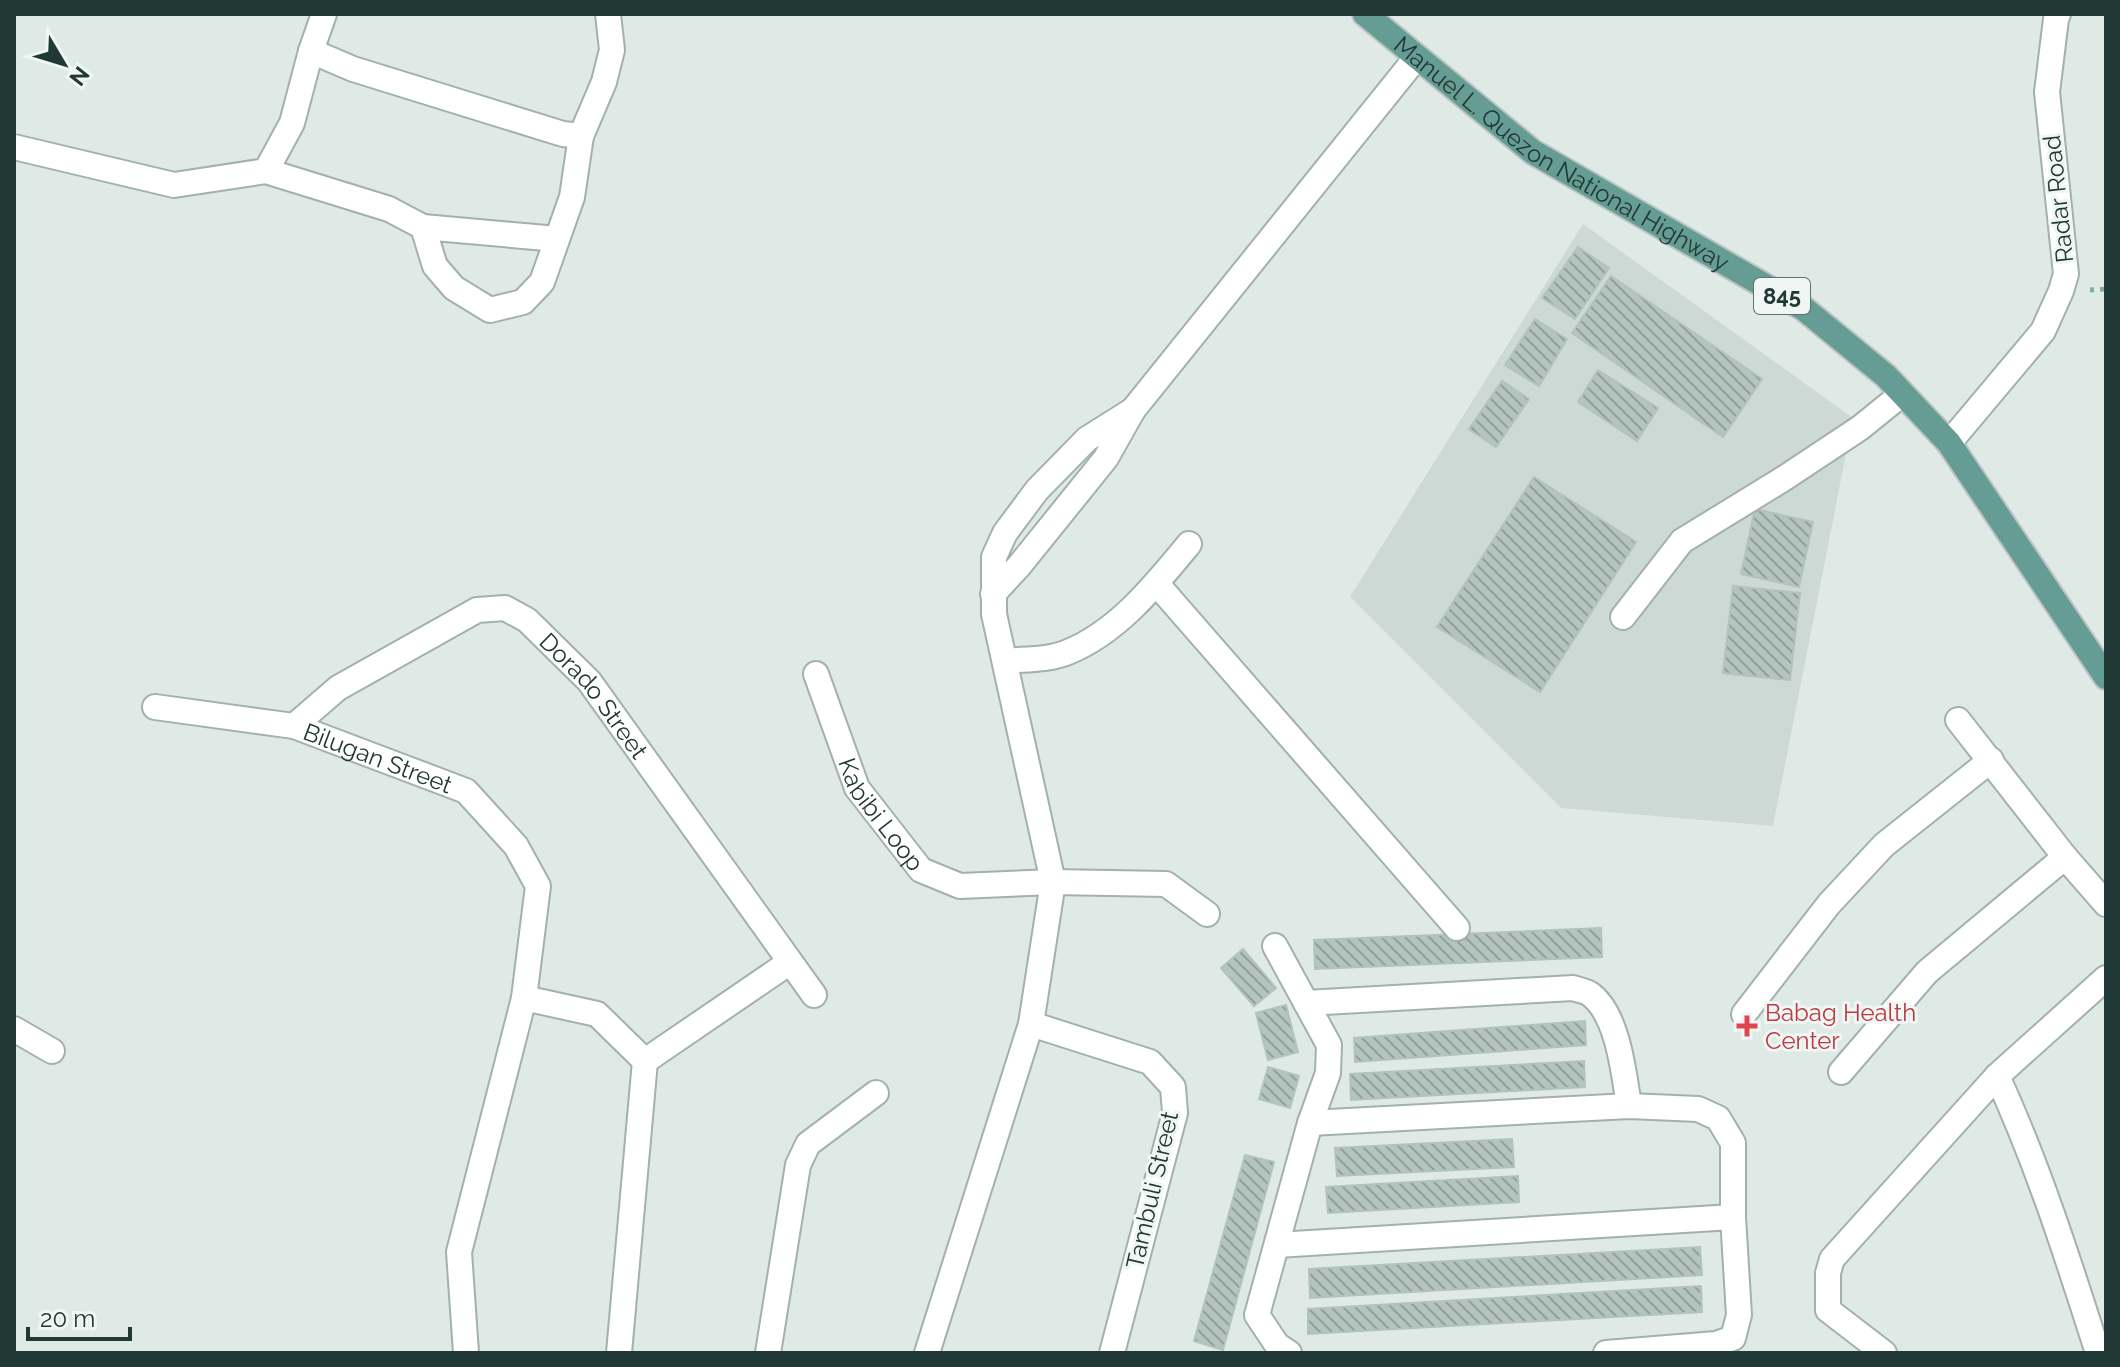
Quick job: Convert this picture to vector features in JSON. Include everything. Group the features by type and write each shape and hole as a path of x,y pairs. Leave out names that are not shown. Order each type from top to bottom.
{"main road":[{"name":"Manuel L. Quezon National Highway","path":"1365,14 1533,152 1803,308 1886,376 1949,443 2106,677"}],"street":[{"path":"266,171 292,123 324,14"},
{"path":"423,227 435,266 454,288 490,310 523,302 542,282 572,197 581,136 604,82 612,50 608,14"},
{"name":"Radar Road","path":"1949,443 2043,331 2066,274 2047,92 2058,14"},
{"path":"311,51 353,69 563,134 581,136"},
{"path":"927,1353 1031,1024 1053,882 994,614 993,594 1106,458 1133,410 1416,58"},
{"path":"14,147 174,185 266,171 389,209 423,227 557,239"},
{"path":"1623,617 1682,541 1848,437 1902,394"},
{"path":"1005,661 1067,653 1110,627 1156,583 1189,544"},
{"path":"1156,583 1457,928"},
{"name":"Dorado Street","path":"294,726 338,688 477,610 505,608 527,620 589,681 814,995"},
{"name":"Kabibi Loop","path":"816,674 857,788 921,870 960,886 1053,882 1166,884 1207,914"},
{"name":"Bilugan Street","path":"155,707 294,726 466,791 516,846 538,886 524,998 459,1252 466,1353"},
{"path":"1958,720 2065,857 2106,904"},
{"path":"1744,1014 1829,904 1884,845 1991,760"},
{"path":"1841,1072 1927,972 2065,857"},
{"path":"1275,946 1329,1045 1328,1073 1310,1123 1257,1315 1277,1345 1289,1353"},
{"path":"645,1061 790,962"},
{"path":"1884,1353 1828,1310 1828,1273 1832,1259 1997,1076 2106,978"},
{"path":"1306,1003 1573,988 1590,994 1603,1009 1620,1051 1629,1106"},
{"path":"524,998 597,1014 645,1061"},
{"name":"Tambuli Street","path":"1031,1024 1150,1062 1173,1087 1175,1113 1112,1353"},
{"path":"14,1029 52,1051"},
{"path":"619,1353 645,1061"},
{"path":"1997,1076 2018,1122 2068,1258 2098,1353"},
{"path":"768,1353 798,1165 808,1144 876,1093"},
{"path":"1310,1123 1629,1106 1698,1109 1718,1118 1733,1143 1733,1217 1739,1315 1733,1338 1716,1344 1606,1353"},
{"path":"1277,1245 1733,1217"}],"shaded area":[{"path":"1583,224 1853,418 1773,826 1561,808 1350,597"}],"building":[{"path":"1578,247 1609,268 1575,319 1542,298"},
{"path":"1611,276 1762,379 1723,437 1572,333"},
{"path":"1535,319 1567,339 1539,386 1505,365"},
{"path":"1598,370 1658,408 1637,441 1578,402"},
{"path":"1502,381 1529,399 1496,447 1469,429"},
{"path":"1534,477 1636,542 1540,692 1437,627"},
{"path":"1755,509 1813,522 1799,587 1741,574"},
{"path":"1733,586 1800,593 1790,680 1723,673"},
{"path":"1601,928 1602,957 1315,969 1314,940"},
{"path":"1243,949 1276,988 1254,1006 1221,968"},
{"path":"1286,1005 1298,1052 1268,1060 1256,1013"},
{"path":"1585,1021 1586,1045 1355,1062 1354,1038"},
{"path":"1584,1061 1585,1087 1351,1100 1350,1074"},
{"path":"1268,1067 1299,1076 1290,1108 1259,1099"},
{"path":"1512,1139 1514,1167 1337,1176 1335,1148"},
{"path":"1245,1155 1274,1162 1223,1350 1194,1341"},
{"path":"1518,1176 1519,1202 1328,1213 1326,1187"},
{"path":"1700,1247 1702,1275 1310,1298 1309,1269"},
{"path":"1701,1286 1702,1312 1308,1334 1308,1309"}],"place":[{"name":"Babag Health Center","path":"1747,1026"}]}
